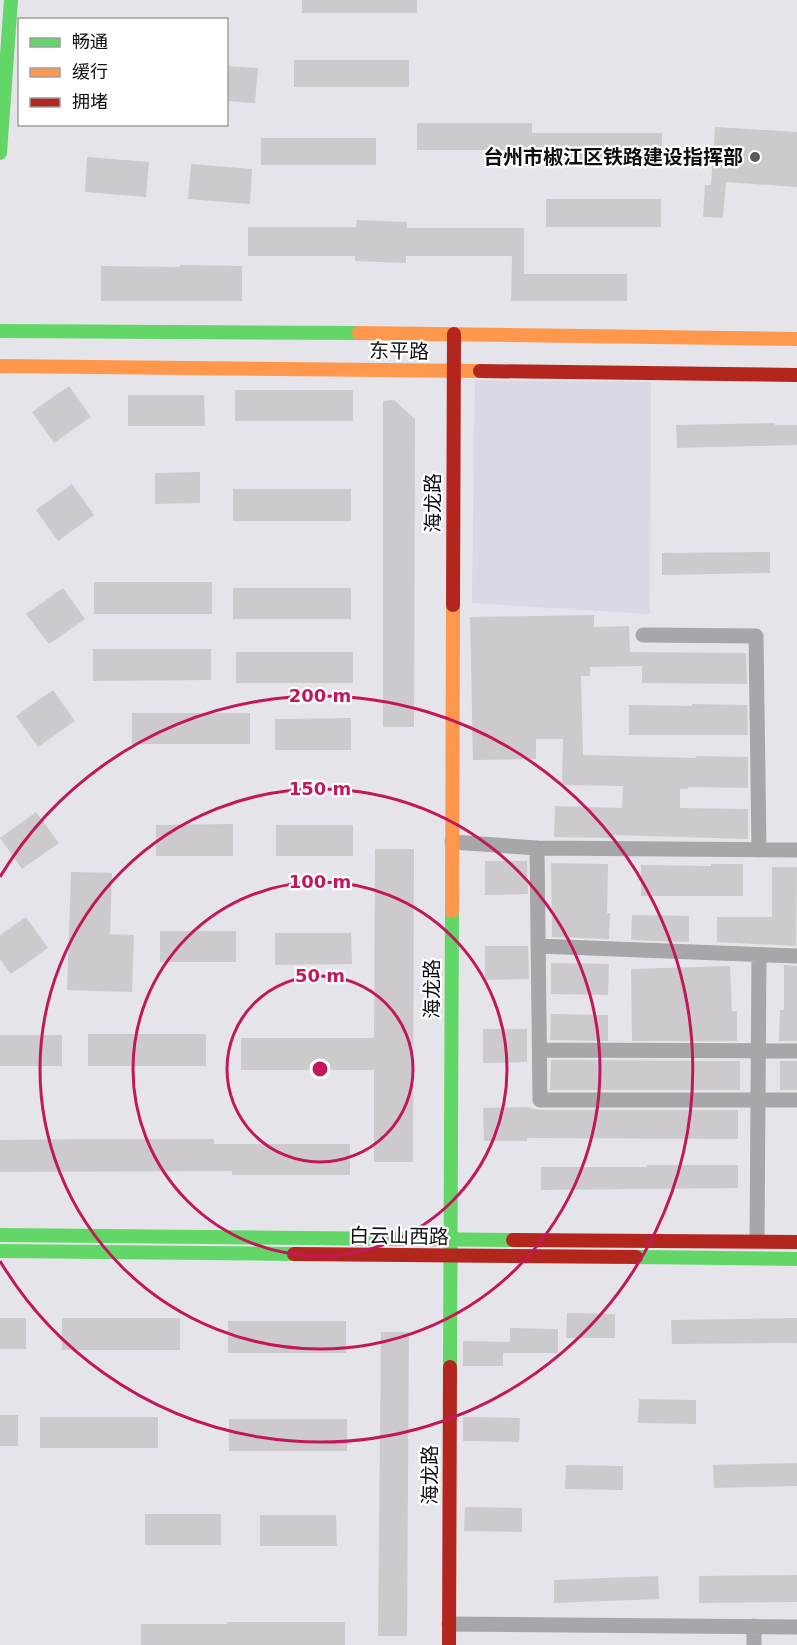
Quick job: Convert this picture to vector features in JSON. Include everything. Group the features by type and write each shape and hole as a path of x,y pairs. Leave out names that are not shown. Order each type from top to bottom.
{"main road":[{"path":"0,153 11,0"},
{"name":"东平路","path":"0,331 797,339"},
{"name":"海龙路","path":"449,1645 454,334"},
{"name":"东平路","path":"0,366 797,375"},
{"name":"白云山西路","path":"0,1235 797,1242"},
{"name":"白云山西路","path":"0,1251 797,1259"}],"street":[{"path":"643,635 756,636 759,850"},
{"path":"452,842 537,848 797,850"},
{"path":"537,848 540,1100 797,1100"},
{"path":"538,946 797,956"},
{"path":"758,1241 759,956"},
{"path":"540,1050 797,1051"},
{"path":"449,1624 797,1627"},
{"path":"754,1626 754,1645"}],"shaded area":[{"path":"475,380 651,382 650,614 472,603"}],"building":[{"path":"302,0 417,0 417,13 302,13"},
{"path":"294,60 409,60 409,87 294,87"},
{"path":"228,66 258,68 255,103 228,101"},
{"path":"417,123 532,123 532,133 662,133 662,160 547,160 547,150 417,150"},
{"name":"台州市椒江区铁路建设指挥部","path":"715,127 797,132 797,187 726,182 723,218 703,217 705,185 711,185"},
{"path":"261,138 376,138 376,165 261,165"},
{"path":"87,157 149,162 146,197 85,192"},
{"path":"191,164 252,169 250,204 188,199"},
{"path":"546,199 661,199 661,227 546,227"},
{"path":"357,220 407,222 407,228 524,228 524,274 627,274 627,301 511,301 512,256 406,256 406,263 355,261 355,256 248,256 248,227 356,227"},
{"path":"180,265 242,266 242,301 101,301 101,266 180,267"},
{"path":"69,386 91,417 54,443 32,412"},
{"path":"235,390 353,390 353,421 235,421"},
{"path":"128,395 204,395 205,426 128,426"},
{"path":"394,400 415,419 414,727 383,727 383,401"},
{"path":"775,423 775,425 797,425 797,445 677,448 676,425"},
{"path":"200,472 200,503 155,504 155,473"},
{"path":"72,484 94,515 58,541 36,510"},
{"path":"233,489 351,489 351,521 233,521"},
{"path":"770,552 770,573 662,575 662,553"},
{"path":"94,582 212,582 212,614 94,614"},
{"path":"63,588 85,619 49,644 26,614"},
{"path":"233,588 351,588 351,619 233,619"},
{"path":"594,615 594,627 629,626 630,652 746,653 747,684 642,683 642,666 590,667 590,676 581,676 583,755 748,757 748,788 688,787 688,789 680,789 680,808 748,809 748,839 612,835 612,838 554,837 555,806 622,808 623,786 562,785 563,739 536,739 536,759 473,760 470,617"},
{"path":"93,649 211,649 211,680 93,681"},
{"path":"236,652 353,652 353,683 236,683"},
{"path":"53,690 75,721 38,747 16,716"},
{"path":"692,704 747,705 748,735 629,735 629,705 692,706"},
{"path":"132,713 250,713 250,744 132,744"},
{"path":"351,718 351,750 275,750 275,719"},
{"path":"36,812 59,843 22,869 0,838"},
{"path":"233,824 233,856 156,856 156,825"},
{"path":"276,825 353,825 353,856 276,856"},
{"path":"375,849 414,849 413,1162 374,1162 374,1070 241,1070 241,1038 374,1038"},
{"path":"485,861 527,861 528,894 485,895"},
{"path":"551,863 608,864 609,939 552,937"},
{"path":"711,864 743,864 743,896 641,896 641,865 711,866"},
{"path":"772,867 797,867 796,946 717,942 717,917 772,917"},
{"path":"71,872 112,873 110,934 134,935 132,992 67,990"},
{"path":"632,915 689,916 689,942 631,940"},
{"path":"26,917 48,948 11,974 0,959 0,935"},
{"path":"160,931 236,931 236,962 160,962"},
{"path":"275,933 351,933 352,964 275,965"},
{"path":"485,946 528,946 529,979 485,980"},
{"path":"551,963 609,964 608,995 551,994"},
{"path":"784,965 797,966 797,1041 779,1041 780,1010 784,1010"},
{"path":"730,966 732,1011 737,1011 737,1041 632,1041 631,969"},
{"path":"551,1014 608,1015 608,1041 550,1040"},
{"path":"483,1029 527,1029 527,1062 483,1063"},
{"path":"88,1034 206,1034 206,1066 88,1066"},
{"path":"0,1035 62,1035 62,1066 0,1066"},
{"path":"551,1060 740,1061 740,1090 550,1090"},
{"path":"780,1061 797,1061 797,1090 780,1090"},
{"path":"527,1107 540,1110 738,1110 738,1139 527,1138 527,1141 484,1141 483,1108"},
{"path":"214,1139 214,1144 350,1144 350,1175 232,1175 232,1171 0,1172 0,1140"},
{"path":"647,1165 738,1165 738,1188 541,1190 541,1167 647,1167"},
{"path":"567,1313 615,1314 615,1338 566,1338"},
{"path":"0,1318 26,1318 26,1349 0,1349"},
{"path":"62,1318 180,1318 180,1350 62,1350"},
{"path":"797,1318 797,1343 672,1344 671,1320"},
{"path":"228,1321 346,1321 346,1353 228,1353"},
{"path":"510,1328 558,1329 558,1353 503,1353 503,1366 463,1366 463,1341 510,1342"},
{"path":"381,1332 409,1332 407,1636 378,1636"},
{"path":"639,1399 696,1400 696,1424 638,1423"},
{"path":"0,1415 18,1415 18,1446 0,1446"},
{"path":"40,1417 158,1417 158,1448 40,1448"},
{"path":"463,1417 520,1418 519,1442 463,1441"},
{"path":"229,1419 347,1419 347,1451 229,1451"},
{"path":"797,1463 797,1486 714,1488 713,1465"},
{"path":"566,1465 623,1466 623,1490 565,1489"},
{"path":"465,1507 522,1508 522,1532 464,1531"},
{"path":"145,1514 221,1514 221,1545 145,1545"},
{"path":"260,1515 336,1515 337,1546 260,1546"},
{"path":"797,1575 797,1602 699,1603 699,1576"},
{"path":"658,1576 659,1599 554,1603 554,1580"},
{"path":"227,1622 345,1622 345,1645 141,1645 141,1624 227,1624"}],"traffic: fast":[{"path":"0,153 11,0"},
{"path":"0,331 359,333"},
{"path":"450,1367 452,911"},
{"path":"0,1235 513,1240"},
{"path":"0,1251 294,1254"},
{"path":"636,1257 797,1259"}],"traffic: slow":[{"path":"359,333 797,339"},
{"path":"0,366 480,371"},
{"path":"452,911 453,605"}],"traffic: jam":[{"path":"453,605 454,334"},
{"path":"480,371 797,375"},
{"path":"513,1240 797,1242"},
{"path":"294,1254 636,1257"},
{"path":"449,1645 450,1367"}],"place":[{"name":"台州市椒江区铁路建设指挥部","path":"755,157"}]}
